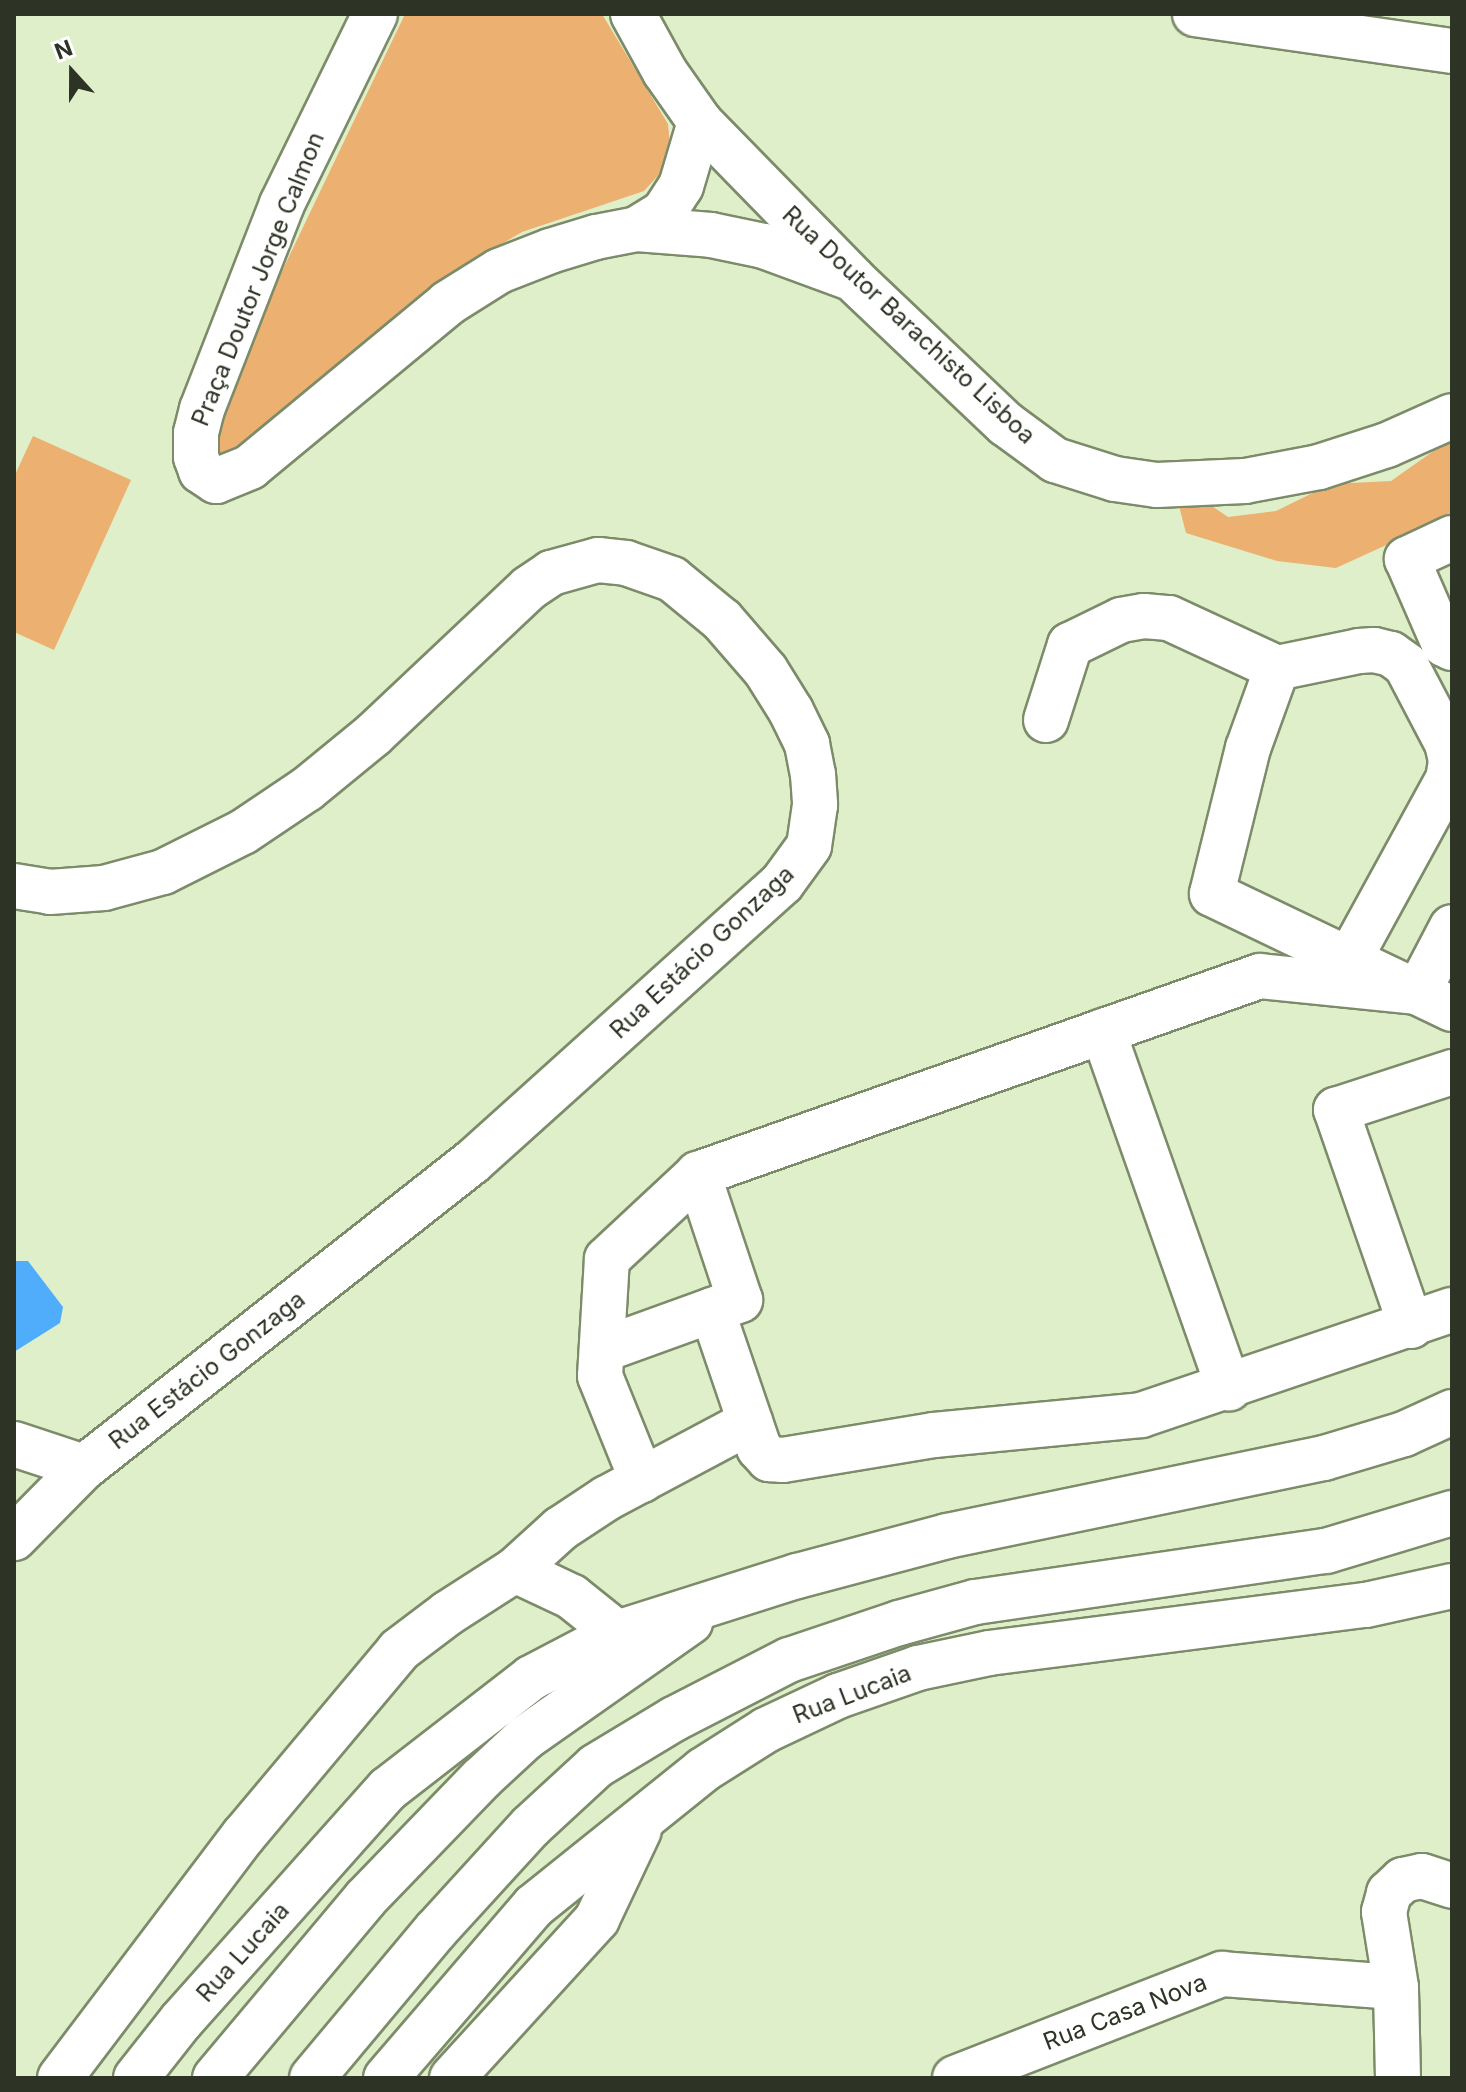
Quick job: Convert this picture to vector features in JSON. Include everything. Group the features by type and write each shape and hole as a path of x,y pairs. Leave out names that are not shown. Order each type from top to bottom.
{"street":[{"name":"Praça Doutor Jorge Calmon","path":"375,14 282,204 202,409 196,433 196,457 201,471 216,481 250,467 399,340 499,271 596,237 637,229 711,235 764,246 853,279"},
{"name":"Rua Doutor Barachisto Lisboa","path":"633,14 665,72 700,122 853,279 1006,424 1055,460 1115,479 1157,485 1245,481 1332,463 1387,445 1452,416"},
{"path":"1195,14 1452,51"},
{"name":"Praça Doutor Jorge Calmon","path":"637,229 664,212 681,186 700,122"},
{"path":"1452,538 1407,559 1444,644 1452,648"},
{"name":"Rua Estácio Gonzaga","path":"14,886 50,892 104,888 163,872 243,832 307,789 373,735 529,588 551,573 598,560 626,563 672,579 722,620 766,671 791,711 807,744 813,774 815,805 809,846 782,883 472,1162 84,1467 14,1538"},
{"path":"1046,720 1070,645 1121,620 1144,616 1169,618 1277,668 1374,650 1391,654 1406,665 1447,743 1451,761 1448,779 1350,958"},
{"path":"1277,668 1248,748 1212,894 1435,1001"},
{"path":"1435,1001 1452,927"},
{"path":"642,1480 600,1376 607,1259 698,1174 1260,976 1435,1001"},
{"path":"1103,1031 1229,1388"},
{"path":"1411,1326 1336,1110 1452,1072"},
{"path":"602,1350 740,1300 698,1174"},
{"path":"712,1310 759,1448 769,1459 783,1460 934,1435 1141,1415 1229,1388 1452,1310"},
{"name":"Rua Lucaia","path":"136,2078 181,2021 388,1789 531,1678 617,1633 797,1576 947,1536 1324,1458 1404,1434 1452,1412"},
{"path":"60,2078 244,1835 399,1650 448,1613 515,1570 560,1529 642,1480 750,1422"},
{"path":"14,1444 84,1467"},
{"path":"312,2078 435,1931 531,1826 596,1766 674,1719 789,1660 899,1623 975,1602 1326,1551 1452,1513"},
{"path":"515,1570 572,1597 617,1633"},
{"name":"Rua Lucaia","path":"386,2078 534,1906 703,1770 766,1730 838,1696 918,1668 1060,1643 1366,1605 1452,1586"},
{"name":"Rua Lucaia","path":"215,2078 365,1899 482,1778 525,1738 715,1604"},
{"path":"1366,1605 1452,1604"},
{"path":"452,2078 597,1919 644,1820"},
{"path":"1398,2078 1396,1987 1384,1912 1389,1893 1403,1880 1422,1876 1452,1886"},
{"name":"Rua Casa Nova","path":"955,2078 1222,1974 1396,1987"}],"shaded area":[{"path":"405,14 602,14 668,124 670,146 664,169 644,191 522,232 446,277 233,457 221,457 215,445 218,405"},
{"path":"33,436 131,480 54,650 14,632 14,477"},
{"path":"1452,438 1452,515 1336,568 1277,561 1186,533 1179,506 1206,502 1228,517 1276,511 1331,484 1391,481"}],"water":[{"path":"14,1261 28,1261 63,1307 60,1323 14,1352"}]}
